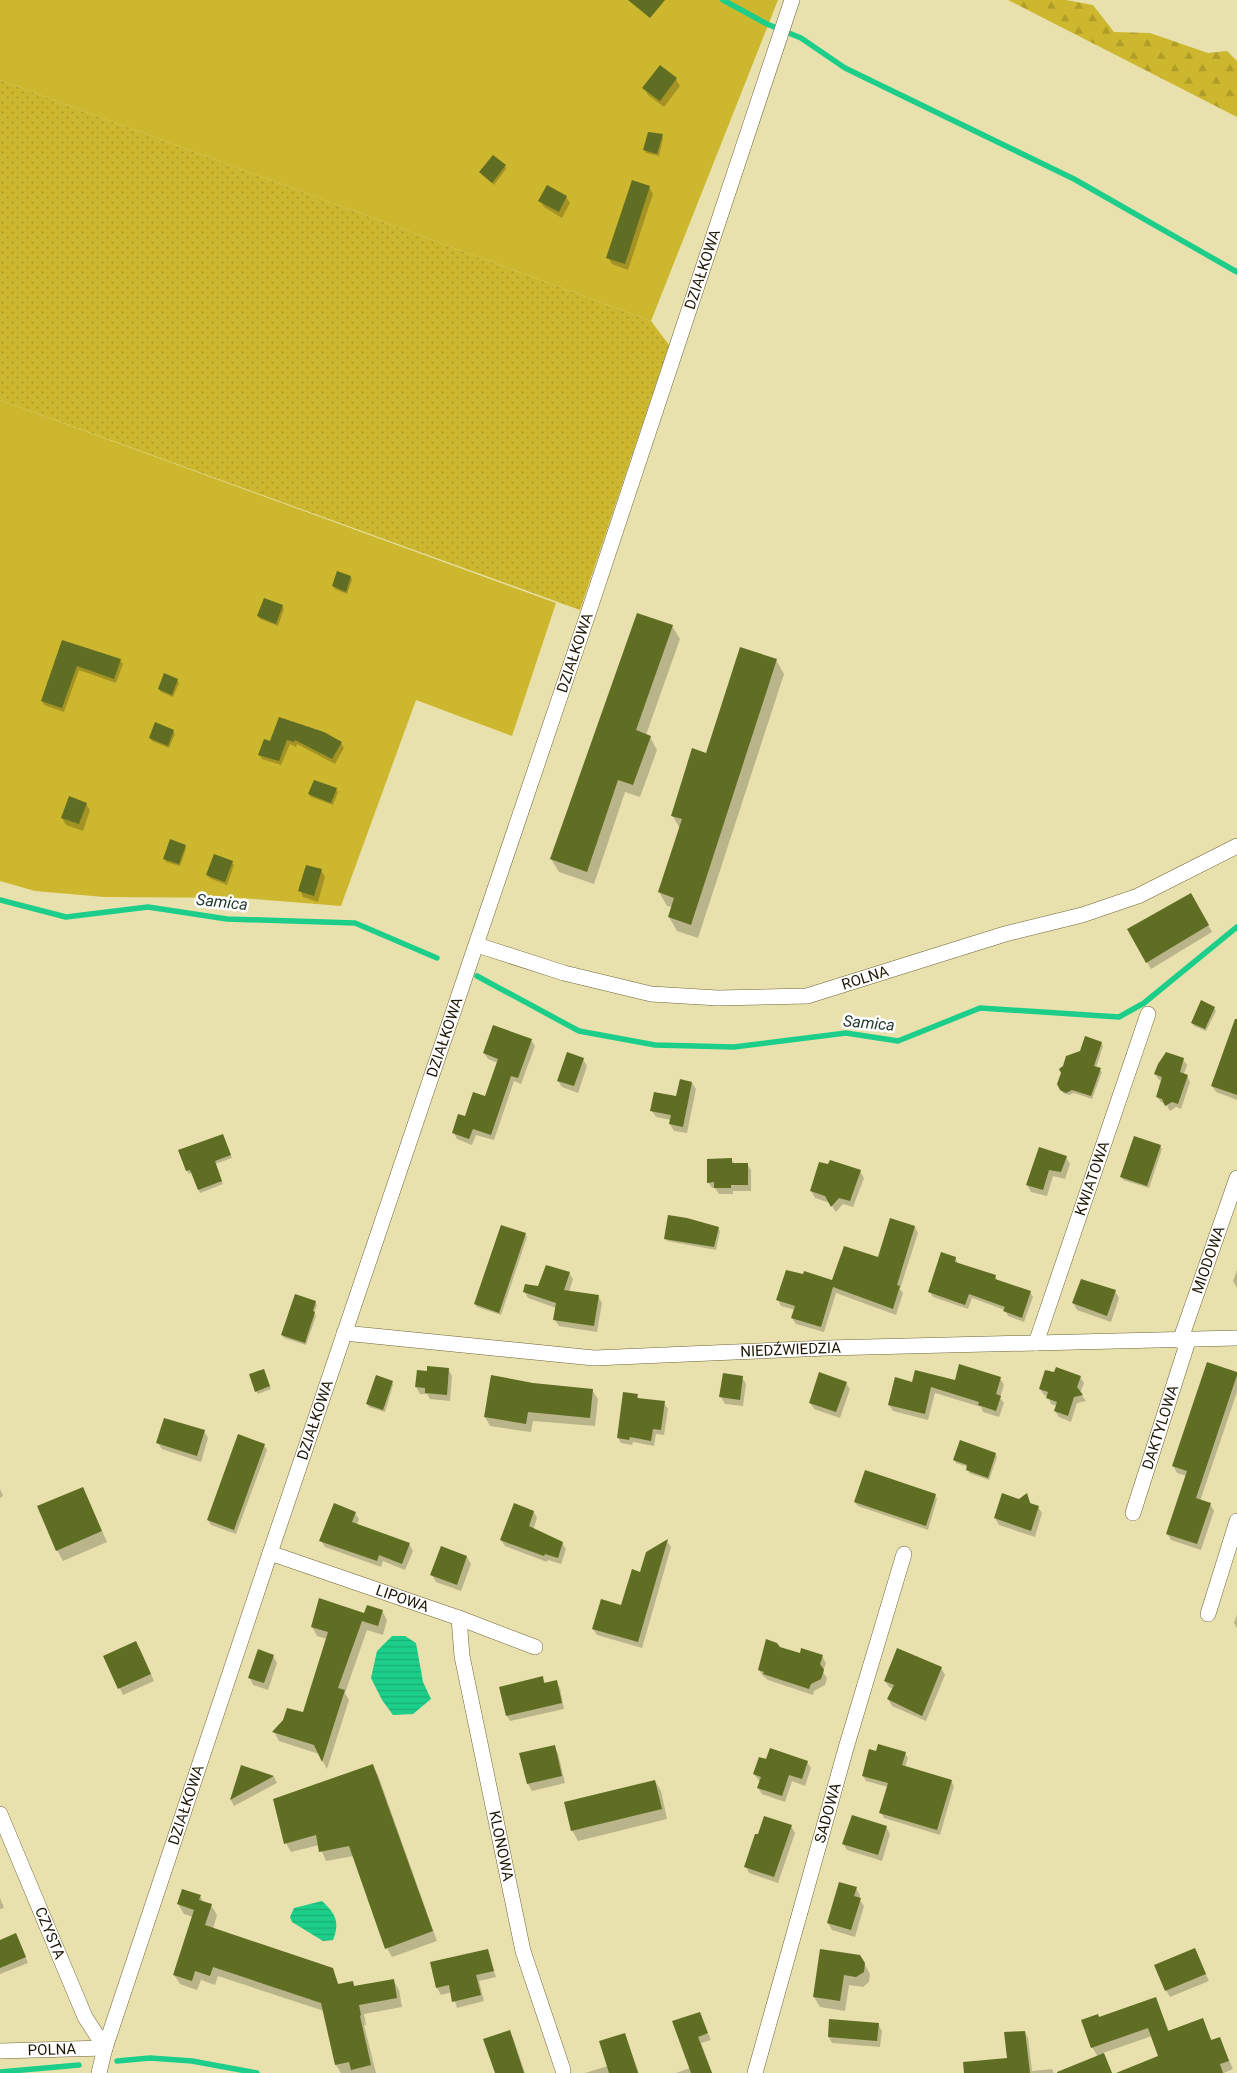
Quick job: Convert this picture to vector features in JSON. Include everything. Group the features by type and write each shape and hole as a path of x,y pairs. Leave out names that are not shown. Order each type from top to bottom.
{"street":[{"name":"DZIAŁKOWA","path":"99,2073 105,2048 270,1553 477,945 777,40 792,0"},
{"name":"ROLNA","path":"477,945 564,973 651,994 718,998 807,996 1005,934 1082,916 1138,896 1237,846"},
{"name":"KWIATOWA","path":"1036,1343 1148,1014"},
{"name":"MIODOWA","path":"1184,1341 1237,1178"},
{"name":"NIEDŹWIEDZIA","path":"344,1333 594,1358 827,1348 1184,1341 1237,1338"},
{"name":"DAKTYLOWA","path":"1133,1513 1184,1341"},
{"path":"1208,1614 1237,1522"},
{"name":"LIPOWA","path":"270,1553 459,1618 535,1647"},
{"name":"SADOWA","path":"755,2073 844,1757 904,1554"},
{"name":"KLONOWA","path":"459,1618 462,1656 523,1951 563,2070"},
{"name":"CZYSTA","path":"0,1814 85,2018 105,2048"},
{"name":"POLNA","path":"0,2051 105,2048"}],"green space":[{"path":"0,0 778,0 651,321 0,80"},
{"path":"1008,0 1066,0 1093,5 1114,32 1150,33 1208,53 1227,51 1237,61 1237,117"},
{"path":"0,80 651,321 669,345 580,610 0,400"},
{"path":"0,400 556,603 512,736 416,700 341,906 241,898 104,897 35,891 0,881"}],"shaded area":[{"path":"392,1636 405,1636 416,1643 423,1682 431,1699 413,1714 393,1715 382,1700 371,1678 377,1651"},
{"path":"322,1901 331,1910 335,1919 336,1928 333,1940 323,1941 292,1922 290,1917 294,1908"}],"building":[{"path":"628,0 665,0 650,18"},
{"path":"660,65 677,78 660,101 642,88"},
{"path":"648,132 663,134 657,154 643,150"},
{"path":"493,155 506,165 492,183 479,172"},
{"path":"632,180 650,186 625,264 606,258"},
{"path":"547,185 567,196 559,212 538,201"},
{"path":"337,571 351,576 346,592 332,586"},
{"path":"264,598 283,605 276,624 257,616"},
{"path":"637,613 673,625 636,730 651,736 633,785 618,780 587,872 550,859"},
{"path":"62,640 121,659 114,679 77,666 62,708 41,701"},
{"path":"740,647 777,659 691,925 668,917 674,898 658,892 682,819 671,816 692,748 706,753"},
{"path":"164,673 178,679 172,695 158,689"},
{"path":"279,717 324,732 342,742 332,759 295,740 294,742 287,740 279,761 258,755 264,739 270,741"},
{"path":"155,722 174,730 168,746 149,738"},
{"path":"314,780 337,788 331,803 308,794"},
{"path":"69,796 87,803 79,824 61,818"},
{"path":"170,839 186,845 179,864 163,859"},
{"path":"214,854 233,861 225,882 206,875"},
{"path":"306,865 322,869 314,896 298,891"},
{"path":"1191,893 1209,925 1146,963 1127,929"},
{"path":"1201,1000 1215,1007 1205,1029 1191,1023"},
{"path":"1235,1019 1237,1019 1237,1095 1211,1086"},
{"path":"493,1025 532,1039 518,1078 511,1076 491,1135 473,1129 469,1139 452,1133 458,1114 465,1116 473,1092 485,1096 498,1059 483,1053"},
{"path":"1085,1036 1102,1042 1094,1066 1101,1068 1091,1096 1072,1090 1066,1093 1060,1090 1057,1084 1061,1073 1059,1069 1063,1066 1066,1056 1080,1051"},
{"path":"567,1052 584,1058 574,1086 557,1081"},
{"path":"1166,1052 1184,1058 1180,1072 1188,1075 1178,1104 1172,1102 1165,1106 1162,1099 1156,1097 1162,1077 1154,1074"},
{"path":"680,1079 692,1082 683,1127 669,1124 671,1115 650,1111 654,1092 676,1096"},
{"path":"223,1134 231,1155 215,1161 222,1181 198,1190 190,1170 186,1171 178,1150"},
{"path":"1134,1136 1161,1145 1147,1186 1120,1177"},
{"path":"1039,1147 1067,1156 1061,1172 1049,1170 1043,1190 1026,1185"},
{"path":"732,1158 732,1163 748,1163 748,1185 714,1188 714,1182 707,1183 707,1159"},
{"path":"830,1160 861,1170 850,1201 839,1198 831,1207 825,1196 810,1191 819,1162 828,1164"},
{"path":"668,1215 719,1227 714,1247 664,1239"},
{"path":"890,1218 915,1226 897,1285 900,1286 893,1309 833,1287 821,1327 791,1318 795,1306 776,1300 786,1270 803,1274 804,1271 832,1280 844,1246 878,1257"},
{"path":"501,1225 526,1233 499,1313 474,1304"},
{"path":"941,1252 956,1257 955,1262 996,1275 995,1279 1031,1291 1022,1318 1003,1311 1005,1307 969,1294 965,1305 928,1292"},
{"path":"546,1265 570,1272 564,1290 599,1295 594,1326 553,1320 556,1303 523,1292 525,1284 538,1286"},
{"path":"1081,1279 1116,1290 1107,1316 1072,1303"},
{"path":"295,1294 316,1301 313,1311 315,1312 305,1343 281,1335"},
{"path":"1207,1362 1237,1372 1237,1375 1196,1498 1211,1503 1197,1544 1166,1534 1187,1471 1172,1466"},
{"path":"959,1364 1001,1377 996,1394 1001,1396 996,1411 978,1405 979,1402 931,1387 925,1414 888,1405 895,1377 912,1382 915,1370 955,1380"},
{"path":"427,1366 449,1368 447,1395 425,1393 425,1388 415,1387 417,1370 427,1371"},
{"path":"1056,1367 1081,1376 1077,1387 1083,1395 1074,1397 1068,1416 1054,1411 1057,1402 1046,1398 1048,1392 1039,1389 1045,1370 1054,1372"},
{"path":"264,1369 270,1386 255,1392 249,1374"},
{"path":"819,1372 847,1382 836,1412 809,1403"},
{"path":"723,1373 743,1376 740,1400 719,1397"},
{"path":"376,1375 393,1381 383,1410 366,1404"},
{"path":"491,1375 533,1383 593,1389 590,1418 528,1412 526,1424 484,1417"},
{"path":"623,1392 638,1394 637,1398 665,1401 661,1430 653,1429 651,1441 630,1437 629,1440 617,1438"},
{"path":"164,1418 205,1430 197,1456 156,1443"},
{"path":"238,1434 265,1444 234,1530 207,1520"},
{"path":"960,1440 996,1453 988,1478 966,1470 967,1465 953,1460"},
{"path":"865,1470 936,1494 926,1526 854,1502"},
{"path":"83,1487 102,1531 56,1551 37,1506"},
{"path":"1002,1493 1019,1499 1027,1493 1030,1503 1039,1506 1031,1531 994,1518"},
{"path":"334,1503 356,1512 352,1522 410,1543 402,1564 379,1555 377,1561 319,1541"},
{"path":"514,1503 534,1511 529,1526 563,1542 558,1558 545,1554 544,1556 500,1540"},
{"path":"668,1539 638,1642 592,1629 601,1599 621,1605 632,1569 640,1572 646,1552"},
{"path":"441,1546 467,1556 457,1585 430,1575"},
{"path":"319,1598 364,1613 367,1605 383,1610 378,1626 362,1621 338,1688 345,1690 322,1762 314,1745 272,1732 283,1720 287,1708 303,1712 328,1632 311,1627"},
{"path":"766,1639 777,1643 780,1647 800,1653 801,1648 823,1655 820,1664 824,1670 821,1679 811,1684 809,1689 763,1674 764,1672 758,1670"},
{"path":"136,1641 151,1674 118,1689 103,1656"},
{"path":"897,1648 942,1667 922,1716 887,1699 894,1685 884,1681"},
{"path":"258,1649 274,1655 264,1683 248,1678"},
{"path":"543,1676 544,1683 557,1680 562,1703 506,1716 499,1687"},
{"path":"878,1744 906,1752 902,1765 952,1780 937,1830 879,1813 888,1783 862,1776 869,1749 876,1751"},
{"path":"555,1745 562,1776 527,1784 519,1753"},
{"path":"770,1748 808,1761 802,1779 789,1775 782,1796 757,1788 761,1777 753,1774 759,1757 766,1759"},
{"path":"373,1764 433,1931 385,1949 349,1846 319,1852 316,1835 284,1844 273,1799"},
{"path":"241,1765 274,1776 230,1800"},
{"path":"655,1780 662,1809 571,1831 564,1802"},
{"path":"852,1815 887,1826 878,1855 842,1844"},
{"path":"764,1816 792,1825 774,1877 744,1867 755,1834 758,1834"},
{"path":"839,1882 857,1887 854,1896 861,1898 851,1930 827,1923"},
{"path":"182,1889 201,1895 199,1900 212,1904 205,1925 333,1968 338,1984 353,1981 354,1986 394,1979 397,1998 359,2005 371,2065 351,2070 349,2062 335,2065 321,2003 213,1967 210,1976 195,1971 192,1981 173,1975 194,1910 177,1904"},
{"path":"16,1933 26,1957 0,1968 0,1940"},
{"path":"1195,1948 1206,1974 1165,1991 1154,1965"},
{"path":"488,1949 494,1971 476,1975 481,1995 452,2002 449,1985 436,1988 430,1962"},
{"path":"820,1949 860,1955 865,1963 864,1972 856,1977 844,1975 840,2001 813,1997"},
{"path":"1156,1997 1168,2031 1203,2018 1211,2040 1220,2037 1229,2061 1220,2064 1223,2073 1116,2073 1158,2056 1148,2028 1091,2048 1081,2020 1098,2014 1099,2017"},
{"path":"700,2012 708,2033 698,2037 712,2073 691,2073 672,2021"},
{"path":"829,2019 879,2023 877,2041 828,2037"},
{"path":"510,2030 524,2073 495,2073 483,2039"},
{"path":"1025,2031 1030,2073 964,2073 963,2062 1007,2058 1004,2032"},
{"path":"625,2033 638,2073 609,2073 599,2041"},
{"path":"1104,2053 1112,2073 1057,2073 1057,2072"}],"waterway":[{"path":"723,0 767,24 801,38 845,68 1074,179 1237,272"},
{"name":"Samica","path":"0,900 66,917 148,907 227,919 355,923 437,958"},
{"name":"Samica","path":"477,976 579,1031 655,1045 734,1047 846,1033 898,1041 980,1008 1119,1017 1144,1003 1237,927"},
{"path":"117,2061 150,2058 192,2061 257,2073"},
{"path":"0,2072 79,2065"}]}
